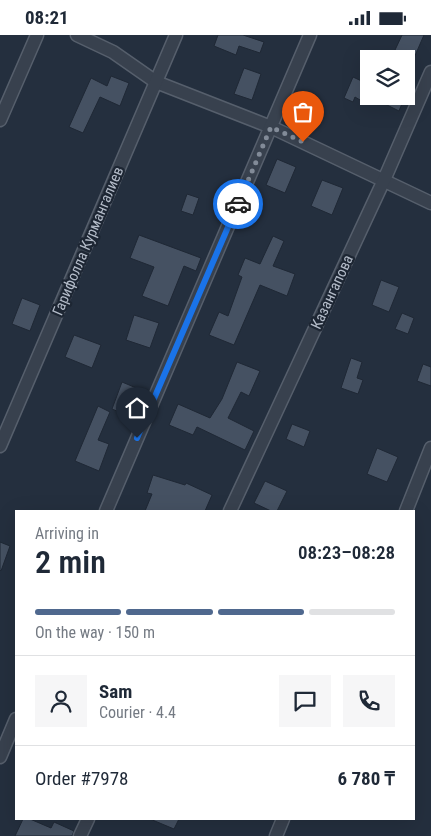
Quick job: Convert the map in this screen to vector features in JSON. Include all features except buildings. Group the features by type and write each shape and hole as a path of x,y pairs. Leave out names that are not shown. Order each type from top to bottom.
{"street":[{"path":"0,121 36,35"},
{"path":"77,35 113,52 156,82 271,127 431,203"},
{"name":"Гарифолла Курмангалиев","path":"0,446 176,35"},
{"path":"106,510 310,35"},
{"name":"Казангапова","path":"230,510 384,180 431,72"},
{"path":"406,510 431,448"},
{"path":"0,757 15,721"},
{"path":"80,836 88,820"},
{"path":"276,836 283,820"}],"way so far":[{"path":"238,204 271,127 303,142"}],"route":[{"path":"137,438 238,204"}]}
